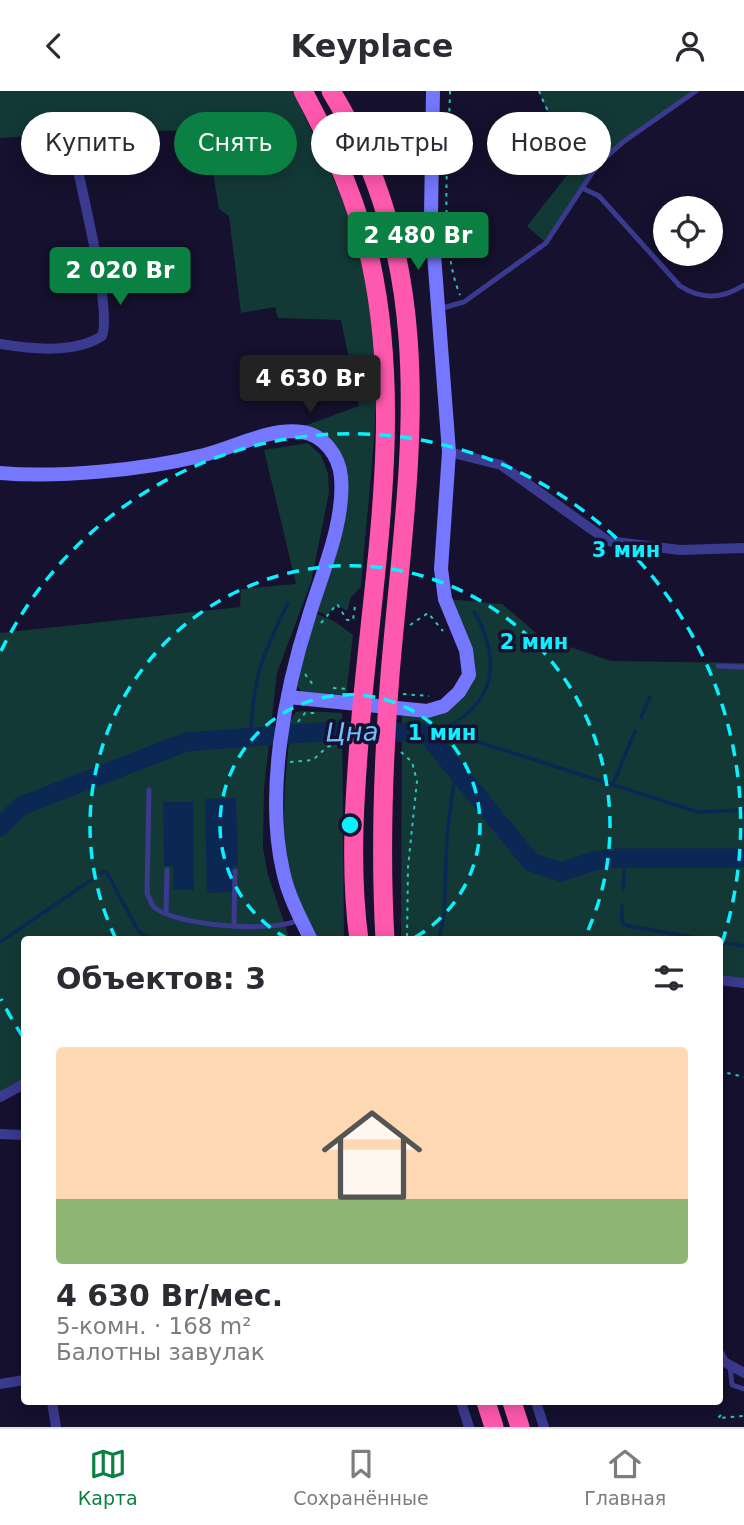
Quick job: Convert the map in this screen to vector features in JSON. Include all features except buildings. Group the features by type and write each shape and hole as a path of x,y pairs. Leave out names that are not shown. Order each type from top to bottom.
{"highway":[{"path":"303,91 327,136 355,207 370,262 384,356 387,418 358,760 355,890 359,936"},
{"path":"335,96 376,184 389,227 407,316 412,407 384,758 381,870 385,936"},
{"path":"487,1405 494,1427"},
{"path":"513,1405 520,1427"}],"main road":[{"path":"288,697 427,712 444,706 458,692 468,675 466,650 445,599 441,569 449,452 430,201 433,91"},
{"path":"0,473 68,472 175,462 290,431 305,432 325,443 338,463 341,477 337,515 294,663 280,755 279,852 284,875 309,936"}],"street":[{"path":"0,344 58,348 92,342 102,336 105,313 78,175"},
{"path":"449,452 501,465 608,541 680,550 744,548"},
{"path":"723,980 744,983"},
{"path":"0,1097 21,1086"},
{"path":"0,1134 21,1135"},
{"path":"723,1362 744,1373"},
{"path":"0,1384 21,1380"},
{"path":"52,1405 56,1427"},
{"path":"462,1405 469,1427"},
{"path":"537,1405 544,1427"}],"lane":[{"path":"611,152 696,91"},
{"path":"439,309 464,302 546,243 591,175"},
{"path":"582,188 598,196 680,286 695,296 714,297 744,285"},
{"path":"718,666 744,667"},
{"path":"149,790 147,893 153,907 180,920 234,925 289,925 300,918"},
{"path":"166,913 167,870"},
{"path":"234,925 235,871"},
{"path":"723,1355 730,1367 732,1385 744,1388"}],"path":[{"path":"450,91 447,165 449,243 452,275 464,302"},
{"path":"539,91 548,112"},
{"path":"327,615 337,604 347,620 353,620 353,606"},
{"path":"404,629 428,613 442,632 448,629"},
{"path":"723,1073 744,1077"},
{"path":"721,1416 718,1418 743,1414"}],"green space":[{"path":"0,91 292,91 311,130 311,175 332,175 356,237 364,261 374,322 376,398 361,587 351,597 347,611 337,605 327,615 311,609 337,515 332,452 290,431 359,406 341,320 278,318 275,307 241,313 229,216 219,209 213,175 297,175 297,112 174,112 174,131 160,131 160,112 21,112 21,137 0,138"},
{"path":"539,91 696,91 611,154 611,112 547,111"},
{"path":"567,175 591,175 546,243 527,226"},
{"path":"308,443 321,455 328,474 329,493 311,582 277,673 264,788 263,848 268,875 289,936 21,936 21,1082 0,1096 0,633 240,607 241,589 296,584 264,450"},
{"path":"445,599 502,604 541,637 611,661 744,663 744,983 723,980 723,936 401,936 402,711 444,706 468,675"},
{"path":"314,613 334,621 353,635 346,696 302,692 297,686"},
{"path":"296,712 342,713 344,936 315,936 299,899 289,865 284,803 291,720"}],"water":[{"path":"236,798 238,866 233,866 233,892 207,893 205,799"},
{"path":"163,802 193,802 194,890 173,890 173,866 164,866"}],"waterway":[{"path":"251,737 260,668 288,603"},
{"path":"441,730 473,708 483,695 489,680 489,648 474,612"},
{"path":"641,717 650,697"},
{"path":"426,733 441,730 698,812 744,810"},
{"name":"Цна","path":"0,827 21,806 186,742 333,731 426,733 531,862 561,872 594,861 617,858 744,858"},
{"path":"613,784 635,731"},
{"path":"440,936 444,915 447,835 456,768"},
{"path":"623,889 625,858"},
{"path":"0,942 103,872 107,873 139,932 147,936"},
{"path":"622,906 622,922 628,926 686,936"},
{"path":"723,943 744,946"}]}
